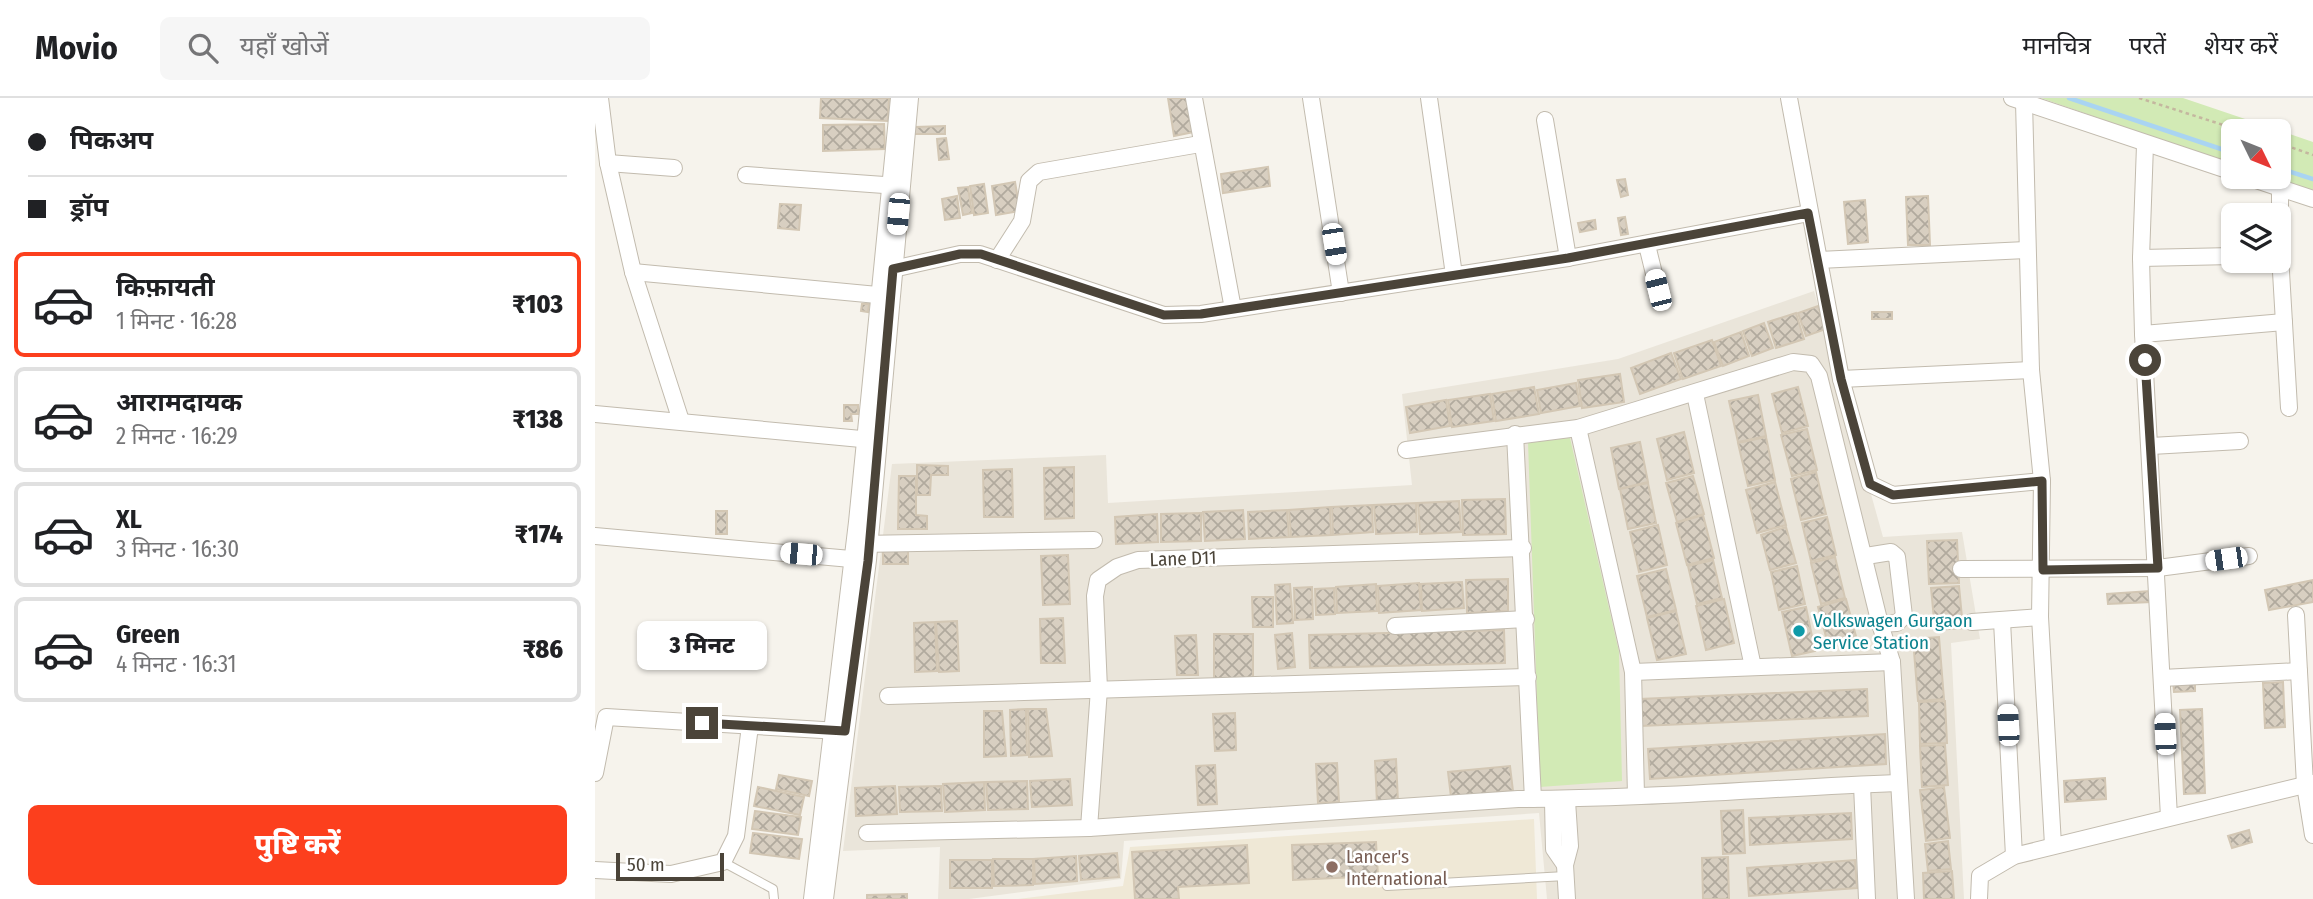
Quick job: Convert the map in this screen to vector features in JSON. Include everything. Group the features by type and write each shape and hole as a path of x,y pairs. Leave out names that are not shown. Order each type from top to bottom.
{"street":[{"path":"600,98 608,163 633,272 681,421"},
{"path":"884,296 893,269 898,98"},
{"path":"813,899 861,552 895,186 911,98"},
{"path":"1194,98 1233,309"},
{"path":"1311,98 1341,293"},
{"path":"1430,98 1454,275"},
{"path":"1789,98 1808,213 1841,379 1870,484 1893,495 2042,481"},
{"path":"2053,845 2040,617 2043,570 2042,481 2031,370 2018,100 2221,169"},
{"path":"1545,120 1568,258"},
{"path":"997,260 1022,221 1029,181 1039,172 1201,144"},
{"path":"2145,145 2141,258 2143,334 2158,568 2169,817"},
{"path":"608,163 674,168"},
{"path":"746,175 895,186"},
{"path":"2286,189 2313,199"},
{"path":"893,269 960,254 981,254 1164,315 1201,314 1647,245 1808,213"},
{"path":"1647,245 1658,290"},
{"path":"1819,260 2026,250"},
{"path":"2141,258 2221,256"},
{"path":"633,272 884,296"},
{"path":"2280,273 2290,408"},
{"path":"2143,334 2284,322"},
{"path":"1406,450 1578,428 1793,362 1811,364 1819,376 1866,556 1880,624 1892,662 1897,783 1906,899"},
{"path":"1841,379 2031,370"},
{"path":"1695,394 1753,667"},
{"path":"595,414 871,440"},
{"path":"1578,428 1633,672 1636,794"},
{"path":"1515,434 1523,548 1533,799"},
{"path":"2151,446 2240,441"},
{"path":"595,536 861,552 1094,540"},
{"name":"Lane D11","path":"1089,828 1099,689 1095,596 1098,580 1117,567 1138,559 1523,548"},
{"path":"1866,556 1891,552 1897,557 1903,616 1897,623 1880,624"},
{"path":"1961,569 2158,568 2249,556"},
{"path":"2296,615 2313,835"},
{"path":"1972,622 2040,617"},
{"path":"1395,626 1526,619"},
{"path":"2003,621 2014,856"},
{"path":"1633,672 1892,662"},
{"path":"2162,678 2299,671"},
{"path":"888,696 1528,677"},
{"path":"595,773 606,717 838,731"},
{"path":"595,870 671,874 723,862 736,836 750,726"},
{"path":"825,899 838,731"},
{"path":"867,833 1089,828 1533,799 1560,801 1636,794 1897,783"},
{"path":"1979,899 1980,876 2014,856 2309,784"},
{"path":"1862,785 1867,899"},
{"path":"1560,801 1570,846 1565,870 1567,899"}],"lane":[{"path":"723,862 773,889 773,899"},
{"path":"1387,886 1565,870"}],"path":[{"path":"2139,98 2221,124"},
{"path":"2291,147 2313,155"}],"shaded area":[{"path":"1814,291 1883,537 1962,532 1980,639 1951,643 1964,899 1547,899 1539,813 1124,841 1121,879 969,899 938,899 940,847 843,851 892,464 1106,455 1108,503 1412,485 1402,394 1618,359"},
{"name":"Lancer's International","path":"1534,819 1537,899 1018,899 1123,886 1130,847"}],"green space":[{"path":"2041,98 2183,98 2245,119 2221,119 2221,161"},
{"path":"2291,135 2313,142 2313,192 2291,185"},
{"path":"1570,438 1619,652 1622,781 1540,787 1528,442"}],"building":[{"path":"821,98 889,98 888,121 820,118"},
{"path":"1168,98 1188,98 1194,132 1174,136"},
{"path":"884,124 885,149 823,151 823,125"},
{"path":"945,126 945,134 914,134 915,127"},
{"path":"946,138 949,159 939,160 937,139"},
{"path":"1268,167 1270,186 1223,193 1221,174"},
{"path":"1625,179 1628,195 1621,197 1617,180"},
{"path":"1015,182 1020,211 996,215 992,186"},
{"path":"984,184 988,213 974,215 970,186"},
{"path":"968,187 972,213 963,215 958,188"},
{"path":"957,196 960,218 945,220 942,199"},
{"path":"1928,196 1930,245 1908,245 1906,197"},
{"path":"1865,200 1868,242 1848,244 1844,202"},
{"path":"780,204 801,205 799,230 778,228"},
{"path":"1625,217 1628,234 1621,235 1618,218"},
{"path":"1595,220 1596,229 1580,232 1578,223"},
{"path":"862,304 869,304 868,312 861,311"},
{"path":"1818,306 1826,329 1806,336 1798,313"},
{"path":"1872,312 1892,312 1892,319 1872,319"},
{"path":"1796,313 1804,339 1776,348 1768,322"},
{"path":"1764,323 1773,348 1752,356 1743,331"},
{"path":"1741,332 1749,356 1723,366 1714,342"},
{"path":"1712,340 1721,366 1683,379 1674,353"},
{"path":"1671,353 1681,379 1640,394 1631,368"},
{"path":"1620,374 1624,402 1582,408 1578,380"},
{"path":"1576,383 1580,406 1541,413 1537,390"},
{"path":"1534,387 1539,414 1496,421 1492,394"},
{"path":"1798,387 1808,426 1782,433 1772,394"},
{"path":"1490,394 1494,421 1452,427 1448,400"},
{"path":"1758,395 1766,436 1738,442 1729,401"},
{"path":"1446,400 1450,426 1410,433 1406,407"},
{"path":"844,405 858,405 858,414 851,414 852,421 844,421"},
{"path":"1807,429 1817,470 1792,476 1781,435"},
{"path":"1684,432 1694,473 1667,480 1657,439"},
{"path":"1766,437 1775,480 1748,486 1738,443"},
{"path":"1640,442 1648,482 1619,489 1611,448"},
{"path":"917,465 948,466 948,475 931,475 930,495 917,495"},
{"path":"1074,467 1074,518 1045,519 1044,468"},
{"path":"1012,469 1013,517 984,517 983,470"},
{"path":"1816,472 1826,514 1801,520 1791,479"},
{"path":"899,476 916,476 916,515 927,516 927,529 898,529"},
{"path":"1693,476 1704,514 1677,522 1666,483"},
{"path":"1775,482 1786,525 1757,533 1746,490"},
{"path":"1648,483 1656,523 1628,529 1620,489"},
{"path":"1505,499 1506,534 1463,535 1462,500"},
{"path":"1459,501 1461,532 1420,534 1418,503"},
{"path":"1416,503 1417,532 1376,534 1374,505"},
{"path":"1372,505 1373,532 1333,535 1332,507"},
{"path":"1330,507 1331,535 1291,537 1289,510"},
{"path":"1243,510 1245,539 1205,541 1203,512"},
{"path":"1287,510 1289,537 1249,539 1248,512"},
{"path":"716,511 727,511 727,534 716,534"},
{"path":"1201,513 1201,541 1161,542 1161,514"},
{"path":"1157,514 1158,542 1116,544 1115,517"},
{"path":"1703,515 1714,558 1687,565 1676,523"},
{"path":"1827,517 1836,555 1811,561 1802,523"},
{"path":"1658,525 1667,565 1639,572 1630,532"},
{"path":"1786,527 1796,563 1770,570 1761,535"},
{"path":"1957,540 1959,583 1929,584 1927,541"},
{"path":"908,549 908,564 883,564 883,550"},
{"path":"1068,555 1070,604 1043,605 1041,556"},
{"path":"1835,557 1845,598 1821,604 1811,563"},
{"path":"1713,560 1722,598 1697,604 1688,566"},
{"path":"1797,566 1805,604 1779,610 1771,572"},
{"path":"1666,569 1676,610 1647,617 1637,576"},
{"path":"1508,579 1508,611 1467,613 1466,580"},
{"path":"2313,580 2313,602 2269,610 2265,590"},
{"path":"1462,582 1464,608 1422,611 1421,584"},
{"path":"1419,583 1421,610 1379,613 1378,586"},
{"path":"1290,584 1293,623 1277,624 1275,585"},
{"path":"1376,584 1377,611 1337,613 1336,587"},
{"path":"1959,586 1963,628 1935,630 1931,588"},
{"path":"1312,587 1313,619 1295,620 1294,588"},
{"path":"1334,588 1335,614 1316,615 1315,589"},
{"path":"2150,591 2151,602 2108,604 2107,594"},
{"path":"1252,597 1273,597 1273,627 1253,627"},
{"path":"1724,599 1734,643 1706,650 1696,606"},
{"path":"1846,599 1857,640 1829,648 1818,607"},
{"name":"Volkswagen Gurgaon Service Station","path":"1806,607 1815,651 1792,656 1782,612"},
{"path":"1676,611 1686,654 1657,660 1647,618"},
{"path":"1063,618 1065,663 1041,663 1040,619"},
{"path":"957,621 959,671 939,672 936,622"},
{"path":"935,622 937,671 915,672 914,623"},
{"path":"1504,630 1505,663 1310,668 1309,635"},
{"path":"1292,633 1295,667 1278,669 1275,635"},
{"path":"1214,634 1253,634 1253,680 1214,681"},
{"path":"1196,635 1198,675 1177,675 1175,636"},
{"path":"1939,637 1944,699 1918,701 1913,639"},
{"path":"2195,679 2195,691 2174,692 2173,680"},
{"path":"2283,682 2285,727 2265,728 2263,683"},
{"path":"1867,689 1868,716 1641,726 1640,699"},
{"path":"1945,701 1947,743 1920,744 1919,702"},
{"path":"1026,709 1027,755 1011,756 1010,710"},
{"path":"1028,709 1046,709 1052,756 1029,757"},
{"path":"2202,709 2205,793 2184,794 2180,710"},
{"path":"984,711 1002,711 1006,756 984,757"},
{"path":"1235,713 1236,750 1215,751 1213,714"},
{"path":"1885,734 1886,764 1650,779 1648,749"},
{"path":"1945,745 1948,785 1922,787 1920,746"},
{"path":"1396,759 1398,802 1377,803 1375,761"},
{"path":"1337,763 1339,802 1318,803 1316,764"},
{"path":"1215,765 1217,804 1198,805 1196,766"},
{"path":"1510,766 1513,791 1451,797 1448,772"},
{"path":"779,775 812,781 809,796 776,789"},
{"path":"2105,778 2106,799 2065,802 2064,781"},
{"path":"1070,779 1072,805 1032,807 1030,781"},
{"path":"1027,781 1028,809 988,810 986,782"},
{"path":"984,782 985,810 945,812 943,784"},
{"path":"895,786 897,814 856,816 855,788"},
{"path":"941,786 942,811 900,812 899,787"},
{"path":"758,787 804,797 800,815 754,806"},
{"path":"1944,787 1950,838 1926,841 1920,790"},
{"path":"1743,810 1745,853 1723,854 1721,811"},
{"path":"755,811 801,817 798,835 752,829"},
{"path":"1851,813 1852,839 1750,845 1749,818"},
{"path":"2249,830 2252,842 2232,848 2228,836"},
{"path":"753,833 802,839 799,859 750,853"},
{"path":"1948,841 1951,869 1928,871 1925,844"},
{"path":"1376,842 1378,876 1293,880 1292,845"},
{"path":"1247,845 1249,883 1178,887 1179,899 1135,899 1132,852"},
{"path":"1117,853 1119,877 1081,880 1079,856"},
{"path":"1076,856 1077,881 1035,884 1034,859"},
{"path":"1728,857 1729,899 1703,899 1702,858"},
{"path":"993,859 1033,859 1033,885 994,886"},
{"path":"950,860 992,860 992,888 950,888"},
{"path":"1855,860 1857,888 1749,896 1747,868"},
{"path":"1952,871 1954,899 1924,899 1923,873"},
{"path":"907,894 907,899 867,899 867,895"}],"waterway":[{"path":"2069,98 2221,149"},
{"path":"2291,172 2313,179"}],"place":[{"name":"Volkswagen Gurgaon Service Station","path":"1799,631"},
{"name":"Lancer's International","path":"1332,867"}],"route":[{"path":"702,723 845,731 868,561 893,269 960,254 981,254 1164,315 1201,314 1647,245 1808,213 1841,379 1870,484 1893,495 2042,481 2043,570 2158,568 2145,360"}]}
